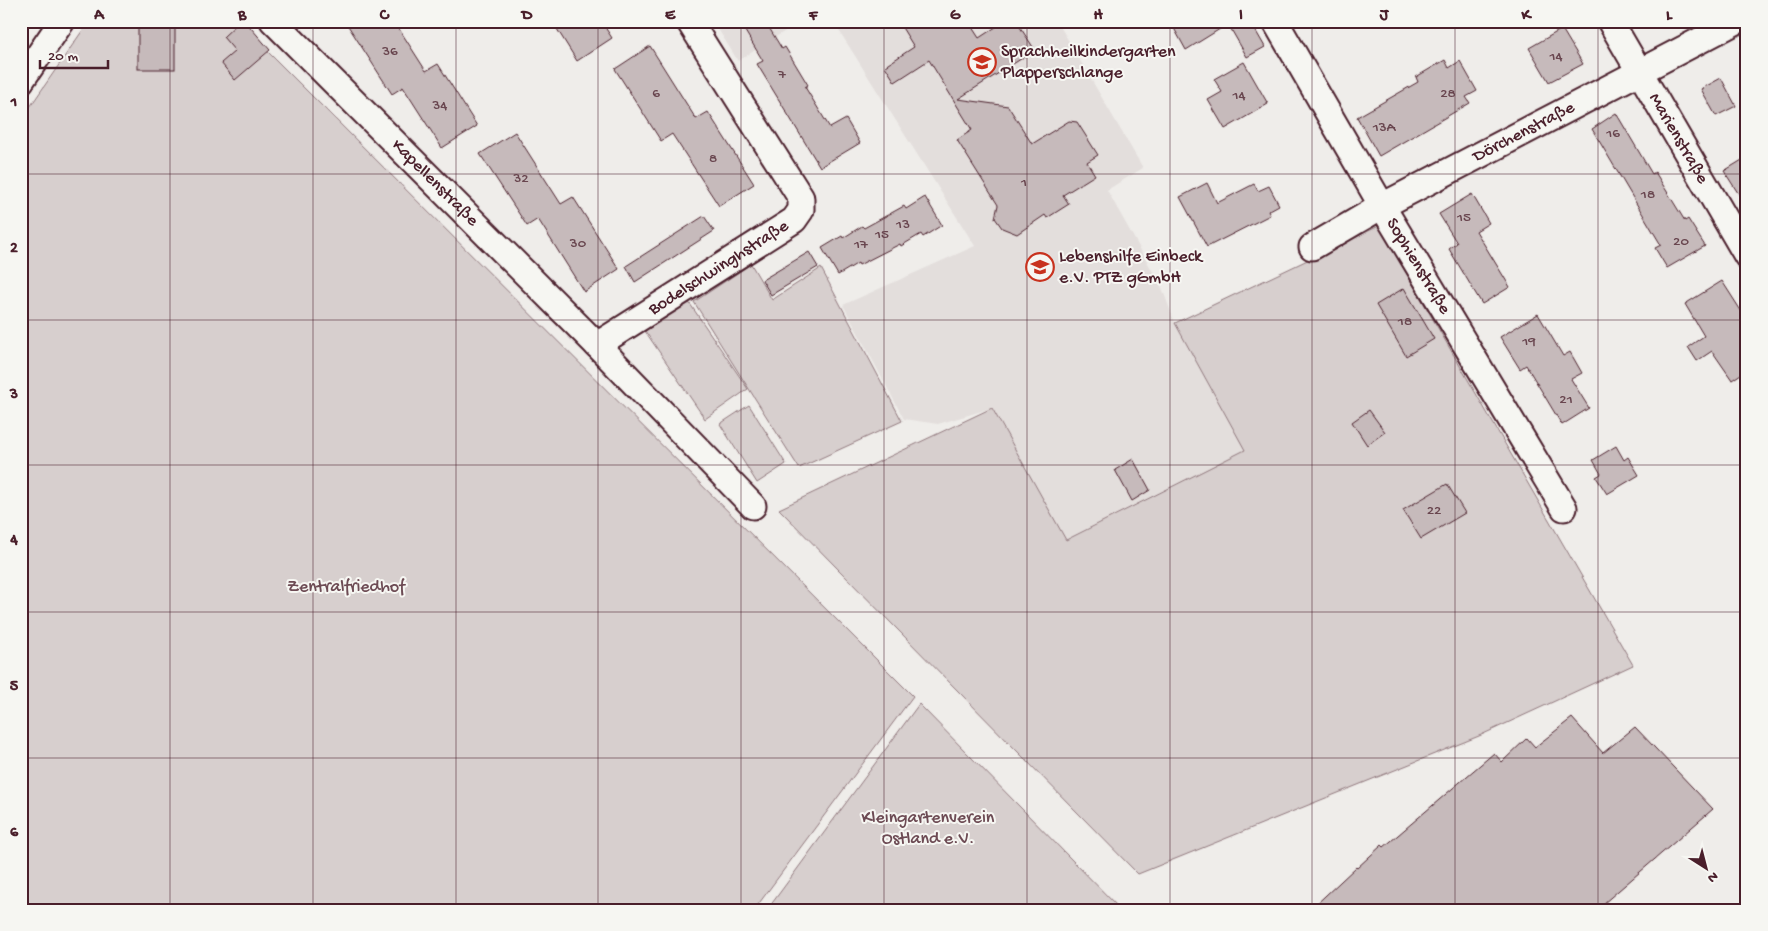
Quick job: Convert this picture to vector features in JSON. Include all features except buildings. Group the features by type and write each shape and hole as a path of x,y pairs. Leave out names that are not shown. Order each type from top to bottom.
{"street":[{"path":"21,81 62,21"},
{"name":"Kapellenstraße","path":"274,21 597,345 753,506"},
{"name":"Bodelschwinghstraße","path":"597,345 794,220 801,210 801,198 689,21"},
{"name":"Sophienstraße","path":"1275,21 1382,206 1564,508"},
{"name":"Marienstraße","path":"1610,21 1747,256"},
{"name":"Dörchenstraße","path":"1312,247 1382,206 1737,21"}],"shaded area":[{"path":"713,21 801,21 738,61"},
{"name":"Lebenshilfe Einbeck e.V. PTZ gGmbH","path":"833,21 1057,21 1143,168 1107,190 1162,288 1175,323 1246,450 1065,540 992,408 938,424 904,419 843,305 975,246"}],"green space":[{"name":"Zentralfriedhof","path":"89,21 237,21 913,696 754,910 21,910 21,120"},
{"path":"1379,226 1633,665 1479,736 1138,874 779,509 992,408 1066,540 1245,450 1175,323"},
{"path":"751,264 772,300 821,268 902,421 799,468 694,302"},
{"path":"688,301 748,389 705,419 645,331"},
{"path":"749,405 786,464 757,483 720,424"},
{"name":"Kleingartenverein Ostland e.V.","path":"919,704 1121,910 767,910"}],"place":[{"name":"Sprachheilkindergarten Plapperschlange","path":"982,62"},
{"name":"Lebenshilfe Einbeck e.V. PTZ gGmbH","path":"1040,267"}]}
